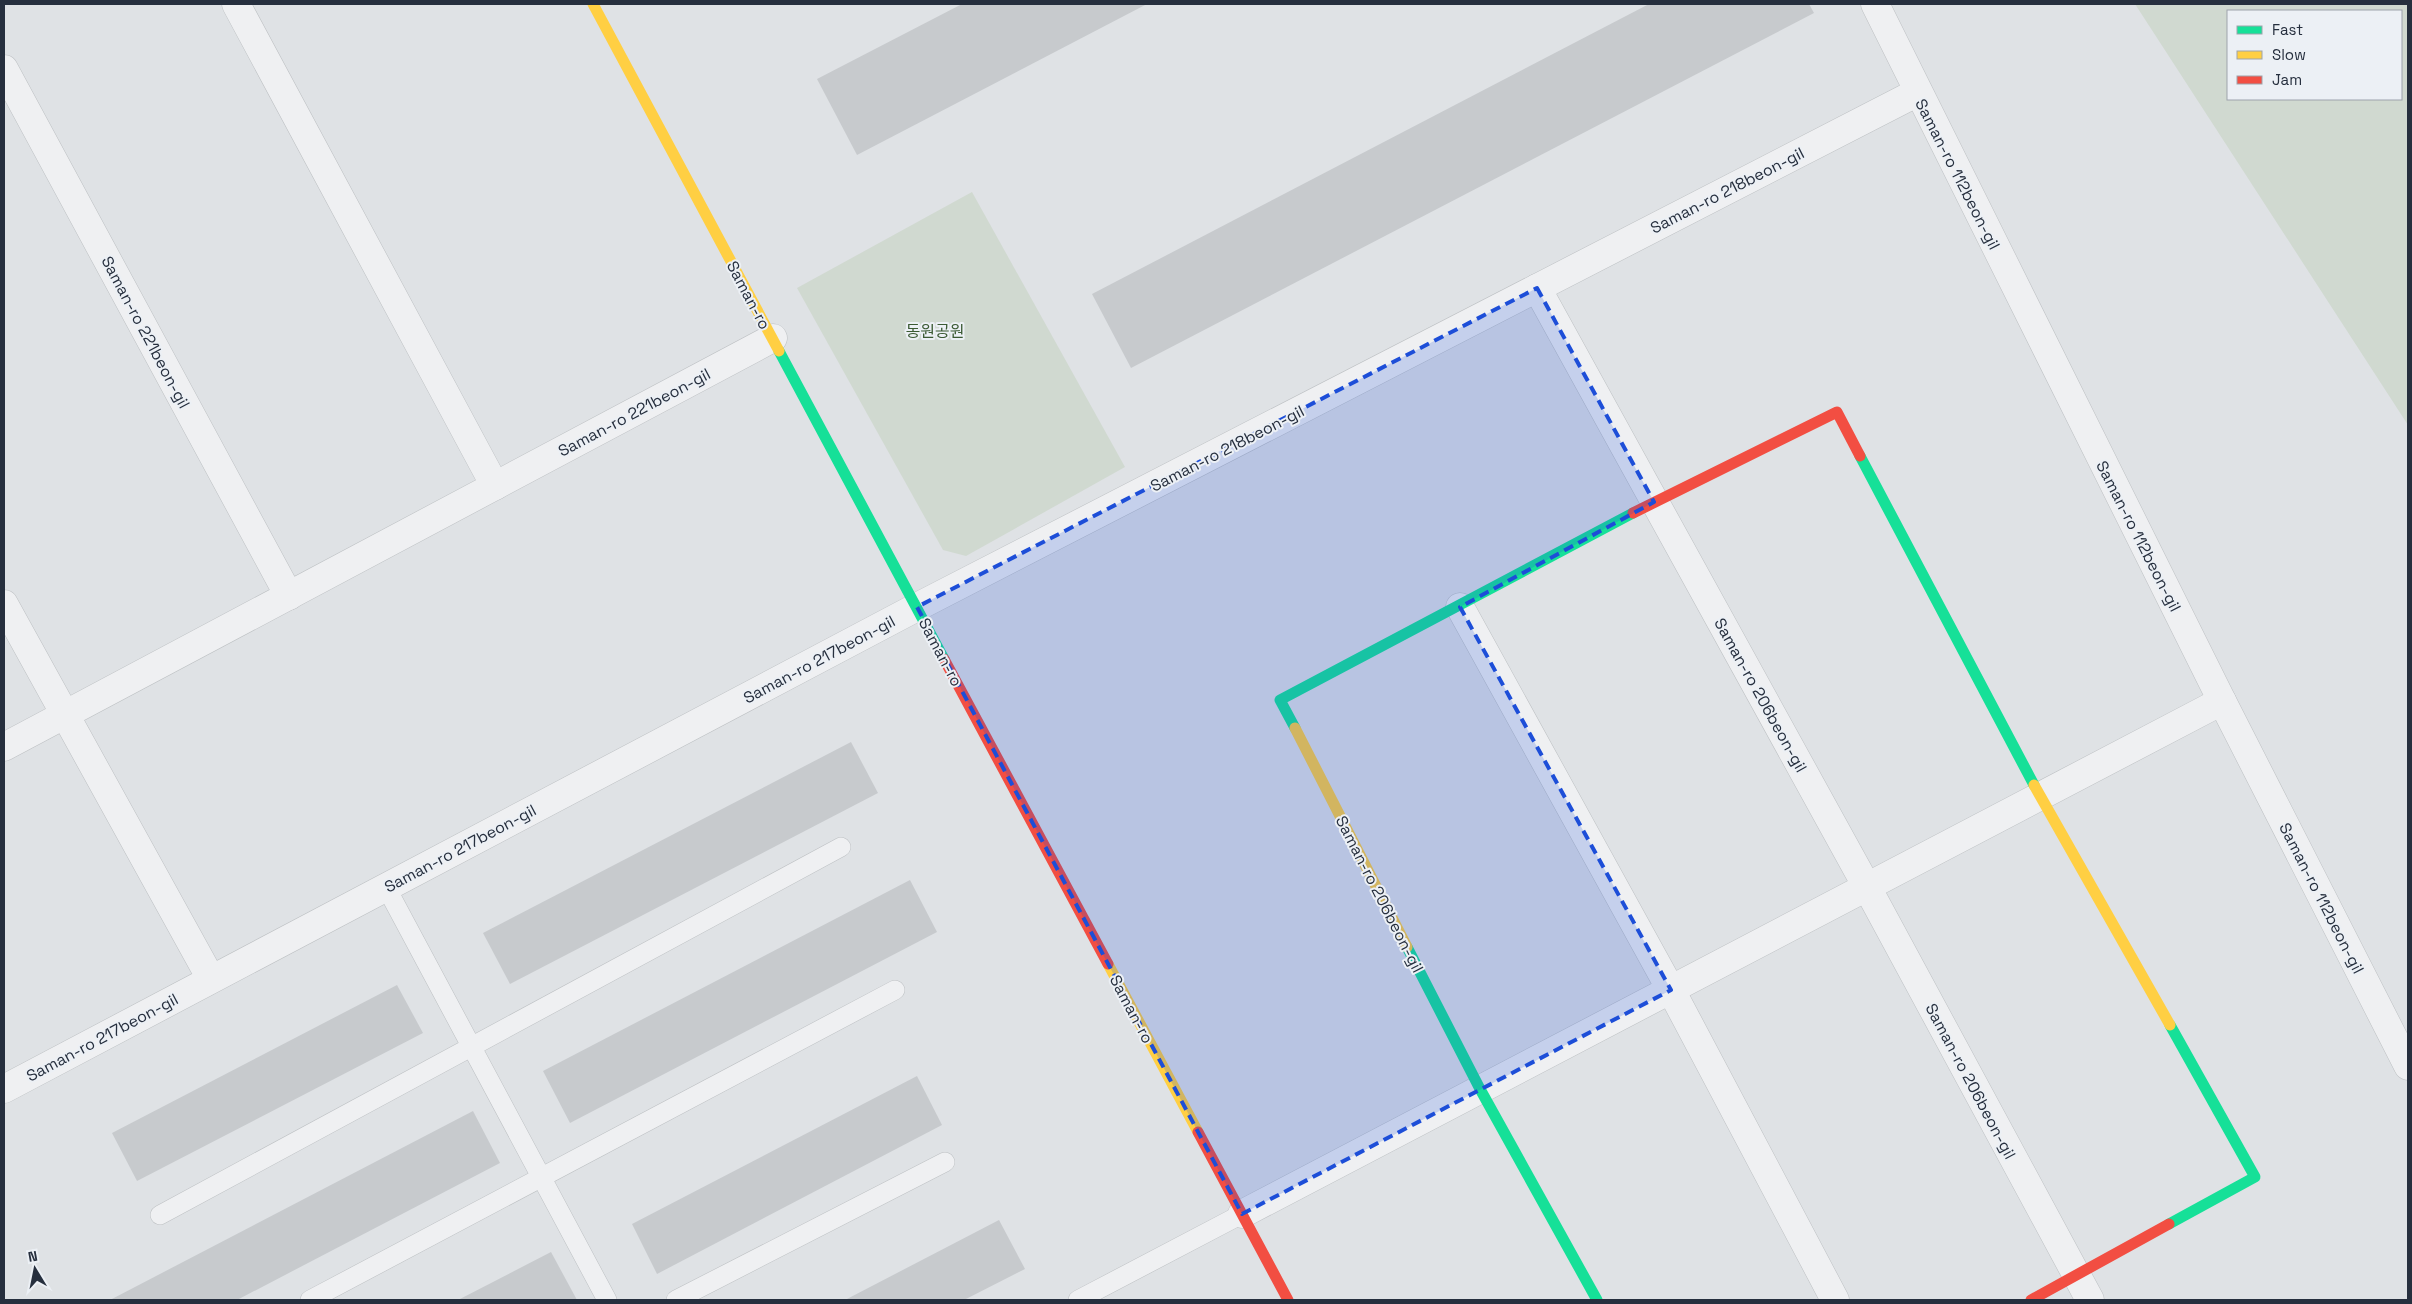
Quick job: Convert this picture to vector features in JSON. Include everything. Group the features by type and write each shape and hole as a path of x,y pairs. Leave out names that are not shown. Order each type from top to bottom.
{"street":[{"path":"236,4 494,486"},
{"name":"Saman-ro","path":"593,4 1288,1300"},
{"name":"Saman-ro 112beon-gil","path":"1875,4 2222,701 2408,1066"},
{"name":"Saman-ro 221beon-gil","path":"4,69 289,596"},
{"name":"Saman-ro 218beon-gil","path":"917,608 1918,92"},
{"path":"1537,288 1654,502"},
{"name":"Saman-ro 221beon-gil","path":"4,747 773,338"},
{"path":"1835,1300 1671,990 1460,607 1654,502 1837,412 2040,796 2255,1178 2031,1300"},
{"name":"Saman-ro 206beon-gil","path":"1654,502 1867,887 2090,1300"},
{"path":"4,604 211,980"},
{"name":"Saman-ro 206beon-gil","path":"1460,607 1280,700 1480,1089 1597,1300"},
{"name":"Saman-ro 217beon-gil","path":"4,1089 917,608"},
{"path":"1242,1214 2222,701"}],"lane":[{"path":"160,1215 841,847"},
{"path":"386,887 607,1300"},
{"path":"310,1300 895,990"},
{"path":"676,1300 946,1162"},
{"path":"1078,1300 1242,1214"}],"highlighted area":[{"path":"1537,288 1654,502 1460,607 1671,990 1242,1214 917,607"}],"green space":[{"path":"2135,4 2408,4 2408,425"},
{"name":"동원공원","path":"972,192 1125,467 966,556 943,550 797,288"}],"building":[{"path":"962,4 1147,4 857,155 817,79"},
{"path":"1649,4 1809,4 1814,13 1131,368 1092,294"},
{"path":"851,742 878,793 510,984 483,933"},
{"path":"910,880 937,932 570,1123 543,1071"},
{"path":"397,985 423,1033 137,1181 112,1133"},
{"path":"917,1076 942,1125 657,1274 632,1224"},
{"path":"473,1111 500,1163 237,1300 110,1300"},
{"path":"999,1220 1025,1269 964,1300 845,1300"},
{"path":"551,1252 577,1300 458,1300"}],"traffic: fast":[{"path":"779,351 944,659"},
{"path":"1860,456 2034,785"},
{"path":"1295,728 1280,700 1633,513"},
{"path":"1407,947 1480,1089 1597,1300"},
{"path":"2169,1224 2255,1177 2170,1025"}],"traffic: slow":[{"path":"593,4 779,351"},
{"path":"1295,728 1407,947"},
{"path":"2034,785 2170,1025"},
{"path":"1108,964 1198,1132"}],"traffic: jam":[{"path":"1633,513 1837,412 1860,456"},
{"path":"944,659 1108,964"},
{"path":"1198,1132 1288,1300"},
{"path":"2031,1300 2169,1224"}]}
